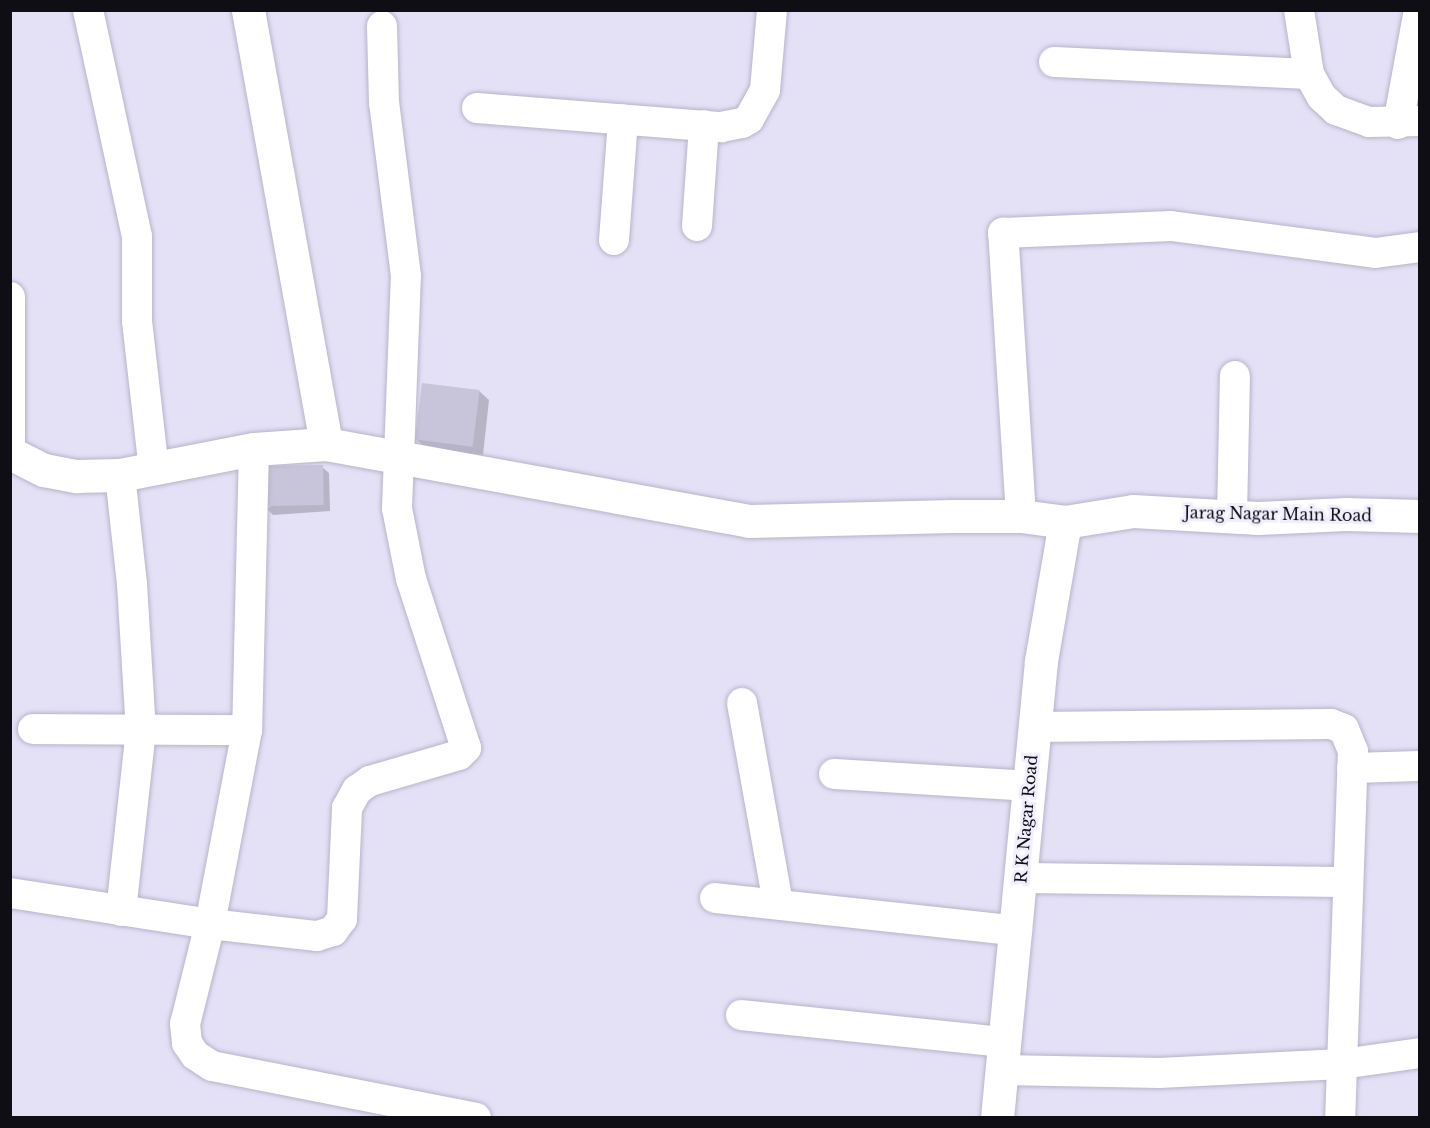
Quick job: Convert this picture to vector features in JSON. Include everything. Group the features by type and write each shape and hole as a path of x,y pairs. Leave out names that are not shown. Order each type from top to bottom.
{"street":[{"path":"88,10 137,237 137,321 154,470"},
{"path":"248,10 326,444"},
{"path":"477,108 704,125 741,123 756,109 765,90 772,10"},
{"path":"1299,10 1309,74 1322,97 1336,110 1369,122 1409,123 1419,10"},
{"path":"10,893 210,924 317,936 333,932 342,919 347,807 357,790 370,781 459,755 466,748 411,579 397,508 398,454 404,395 405,276 398,194 384,103 382,26"},
{"path":"1054,62 1309,74"},
{"path":"614,240 622,119"},
{"path":"697,226 704,125"},
{"path":"1021,516 1003,233 1171,226 1375,253 1419,247"},
{"path":"10,297 10,441"},
{"path":"1232,516 1235,376"},
{"name":"Jarag Nagar Main Road","path":"10,453 44,470 76,476 120,475 254,449 326,444 398,454 749,521 1021,516 1065,522 1133,511 1232,516 1419,516"},
{"path":"254,449 247,730 210,924 185,1024 187,1043 195,1056 212,1066 443,1114 476,1118"},
{"path":"120,475 132,584 141,730 122,911"},
{"name":"R K Nagar Road","path":"997,1118 1017,932 1028,786 1041,661 1065,522"},
{"path":"741,703 778,904"},
{"path":"1034,727 1330,724 1344,729 1350,739 1352,768 1346,882 1340,1118"},
{"path":"33,729 247,730"},
{"path":"1352,768 1419,766"},
{"path":"834,774 1028,786"},
{"path":"1020,878 1346,882"},
{"path":"715,898 1017,932"},
{"path":"741,1016 1003,1056 1159,1073 1342,1064 1419,1053"}],"building":[{"path":"422,383 480,390 473,447 415,440"},
{"path":"323,465 324,505 267,506 266,466"}]}
